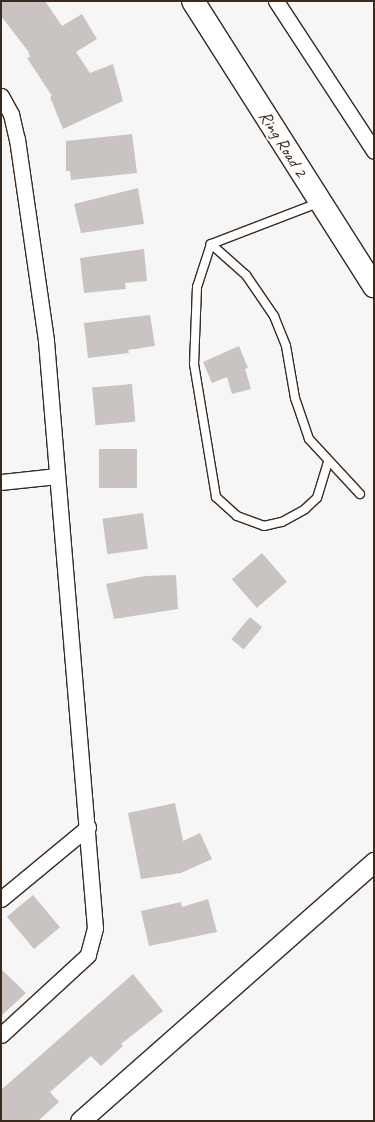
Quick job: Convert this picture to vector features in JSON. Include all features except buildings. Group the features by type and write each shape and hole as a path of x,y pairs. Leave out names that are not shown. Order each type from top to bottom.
{"main road":[{"name":"Ring Road 2","path":"193,1 319,203 374,286"}],"street":[{"path":"276,1 374,151"},
{"path":"1,96 11,114 17,139 46,340 95,928 88,955 1,1035"},
{"path":"1,482 57,476"},
{"path":"1,898 88,827"},
{"path":"80,1121 374,862"}],"lane":[{"path":"210,244 319,203"},
{"path":"210,244 246,275 274,316 286,346 295,398 310,439 328,462 360,494"},
{"path":"210,244 197,288 194,364 216,497 237,516 264,526 282,522 317,498 328,462"}]}
